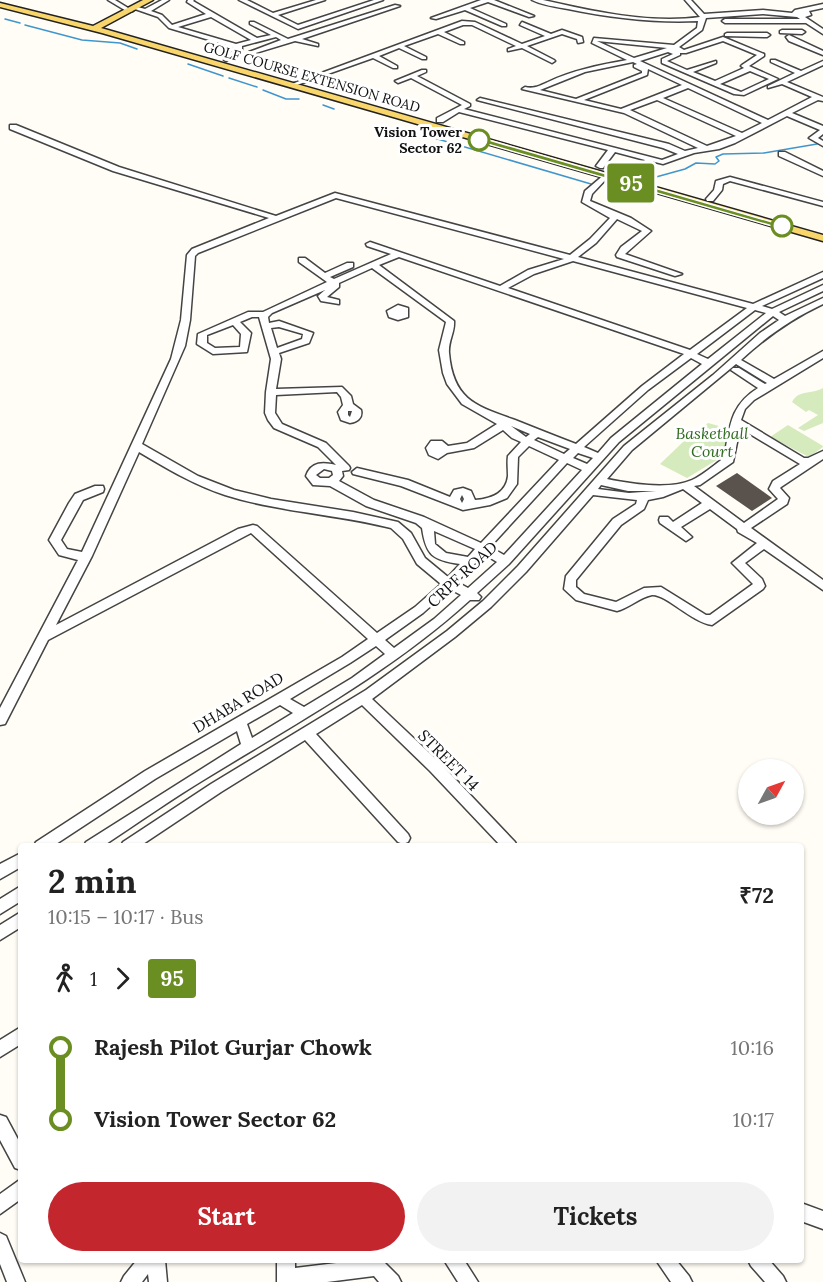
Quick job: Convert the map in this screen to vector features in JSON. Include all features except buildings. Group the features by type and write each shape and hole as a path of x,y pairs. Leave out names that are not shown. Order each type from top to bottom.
{"main road":[{"name":"GOLF COURSE EXTENSION ROAD","path":"4,0 226,59 600,166 658,187 823,232"},
{"path":"102,27 149,0"},
{"path":"131,10 154,0"},
{"name":"GOLF COURSE EXTENSION ROAD","path":"0,5 46,13"},
{"name":"GOLF COURSE EXTENSION ROAD","path":"102,27 292,85 610,177 641,181"},
{"name":"GOLF COURSE EXTENSION ROAD","path":"658,187 710,199 823,238"}],"street":[{"path":"111,0 131,10 147,11 164,18 171,27 270,57"},
{"path":"131,10 140,0"},
{"path":"147,11 166,0"},
{"path":"190,0 257,41"},
{"path":"242,0 294,26 301,27 380,0"},
{"path":"294,0 305,5"},
{"path":"272,15 322,0"},
{"path":"434,18 488,0 531,16"},
{"path":"535,0 625,16 677,20 696,16 764,10 801,13 813,27 823,33"},
{"path":"549,0 610,12 696,16"},
{"path":"562,0 618,9 696,16"},
{"path":"675,50 688,41 709,32 696,16 688,0"},
{"path":"252,52 397,6"},
{"path":"714,21 758,21 801,13 823,6"},
{"path":"466,8 504,25"},
{"path":"171,27 213,14"},
{"path":"606,59 619,61 627,59 675,50 726,40 762,55 744,65 775,80 738,94 663,61 675,50 693,31 697,24 696,16"},
{"path":"203,17 230,23"},
{"path":"758,21 773,45"},
{"path":"252,23 285,41"},
{"path":"292,85 462,23 473,23 552,61"},
{"path":"522,24 551,36"},
{"path":"813,27 789,39 823,53"},
{"path":"439,32 462,43"},
{"path":"510,50 565,32 580,38 580,42"},
{"path":"782,32 802,32"},
{"path":"727,35 767,35"},
{"path":"226,59 239,48 274,36"},
{"path":"296,39 316,45"},
{"path":"576,101 645,74 645,70 595,40 661,45 675,50"},
{"path":"623,41 644,50"},
{"path":"534,91 661,45"},
{"path":"399,46 424,58"},
{"path":"373,55 395,67"},
{"path":"627,59 769,123"},
{"path":"687,72 714,62"},
{"path":"773,62 801,73"},
{"path":"730,105 823,63"},
{"path":"714,84 751,69"},
{"path":"809,69 823,75"},
{"path":"398,81 424,71"},
{"path":"411,76 468,105"},
{"path":"782,82 820,99"},
{"path":"615,118 623,111 687,86"},
{"path":"525,89 623,111 705,148"},
{"path":"658,98 742,136"},
{"path":"440,120 484,99 666,146 685,154"},
{"path":"458,110 663,162 705,148 723,145 786,113 820,99"},
{"path":"786,113 823,130 813,138 823,144"},
{"path":"603,130 609,124"},
{"path":"13,127 116,169 276,218"},
{"path":"600,166 613,149"},
{"path":"782,154 823,174"},
{"path":"641,181 649,159"},
{"path":"610,177 589,204 628,220 647,231 624,249 620,255 678,274"},
{"path":"710,199 718,190 719,183 730,179 823,204"},
{"path":"0,720 86,556 183,342 191,255 195,251 335,195 773,312 785,320"},
{"path":"500,289 531,272 573,258 593,241 615,216"},
{"path":"370,244 689,353 710,364"},
{"path":"234,321 246,333 244,350 213,351 202,344 202,334 250,314 264,315 398,254"},
{"path":"302,260 333,283 335,287 322,296 324,299 336,302"},
{"path":"325,276 350,265"},
{"path":"373,265 450,321 449,335 444,347 449,377 458,396 474,409 526,442 588,468"},
{"name":"DHABA ROAD","path":"46,843 150,775 346,660 419,610 450,583 576,448 689,353 754,307 823,275"},
{"name":"CRPF ROAD","path":"96,843 248,746 356,682 393,655 470,595 508,558 588,468 633,424 710,364 756,324 773,312 823,288"},
{"path":"400,308 415,295"},
{"path":"133,843 216,788 363,699 451,634 487,604 598,481 646,432 763,335 785,320 823,300"},
{"path":"264,315 266,326 280,350"},
{"path":"266,326 284,325 308,333 306,341 280,350"},
{"path":"284,325 279,332 280,350 276,359 270,413 275,424 322,445 348,472 357,471 404,483 455,503 454,497 464,493 471,497 468,504 490,502 508,490 513,477 513,456 536,433"},
{"path":"589,491 669,490 686,486 729,460 736,421 746,401 823,354"},
{"path":"732,363 770,385"},
{"path":"272,392 339,389 346,396 349,408"},
{"path":"445,450 470,446 499,423 507,421 599,457"},
{"path":"736,421 797,458 810,462"},
{"path":"137,446 191,476 230,493 275,504 394,525 409,536 419,558 428,568 487,604"},
{"path":"742,529 783,501 784,498 774,489 777,484 823,454"},
{"path":"598,481 622,491 644,496 667,493 669,490"},
{"path":"332,482 370,503 508,558 527,562"},
{"path":"686,486 742,529 823,585"},
{"path":"86,556 68,556 57,546 55,540 79,497 99,489"},
{"path":"644,496 640,506 617,522 570,579 570,589 574,595 598,604 617,607 648,591 661,591 709,621 759,586 758,582 738,563 763,543"},
{"path":"686,537 669,523 709,504"},
{"path":"425,523 430,547 434,551 445,556 471,561"},
{"path":"44,637 242,532 253,529 393,655"},
{"path":"279,698 303,713"},
{"name":"STREET 14","path":"363,699 435,767 507,843"},
{"path":"240,721 248,746"},
{"path":"307,733 403,838"},
{"path":"0,872 18,861"},
{"path":"0,907 18,895"},
{"path":"0,933 18,921"},
{"path":"0,1049 18,1037"},
{"path":"0,1123 18,1156"},
{"path":"0,1205 18,1190"},
{"path":"804,1213 823,1220"},
{"path":"0,1242 16,1282"},
{"path":"130,1282 146,1263"},
{"path":"156,1263 158,1282"},
{"path":"455,1263 469,1282"},
{"path":"667,1263 683,1282"},
{"path":"760,1263 777,1282"},
{"path":"286,1273 377,1267 392,1282"}],"green space":[{"path":"823,388 823,423 804,431 798,428 818,415 809,410 806,412 792,402 798,395"},
{"name":"Basketball Court","path":"708,423 730,429 730,452 687,478 660,464 683,442"},
{"path":"788,425 823,447 809,457 770,437"}],"waterway":[{"path":"5,19 20,23"},
{"path":"25,25 82,40 120,43 137,49"},
{"path":"188,64 223,76"},
{"path":"229,78 257,87"},
{"path":"263,90 286,99 299,99"},
{"path":"323,105 334,109"},
{"path":"424,135 591,184"},
{"path":"646,185 656,177 685,169 696,163 715,164 719,161 716,157 723,154 764,153 817,144"},
{"path":"607,189 632,197 642,188"}],"bus line":[{"name":"95","path":"479,140 782,226"}],"place":[{"name":"Vision Tower Sector 62","path":"479,140"}]}
